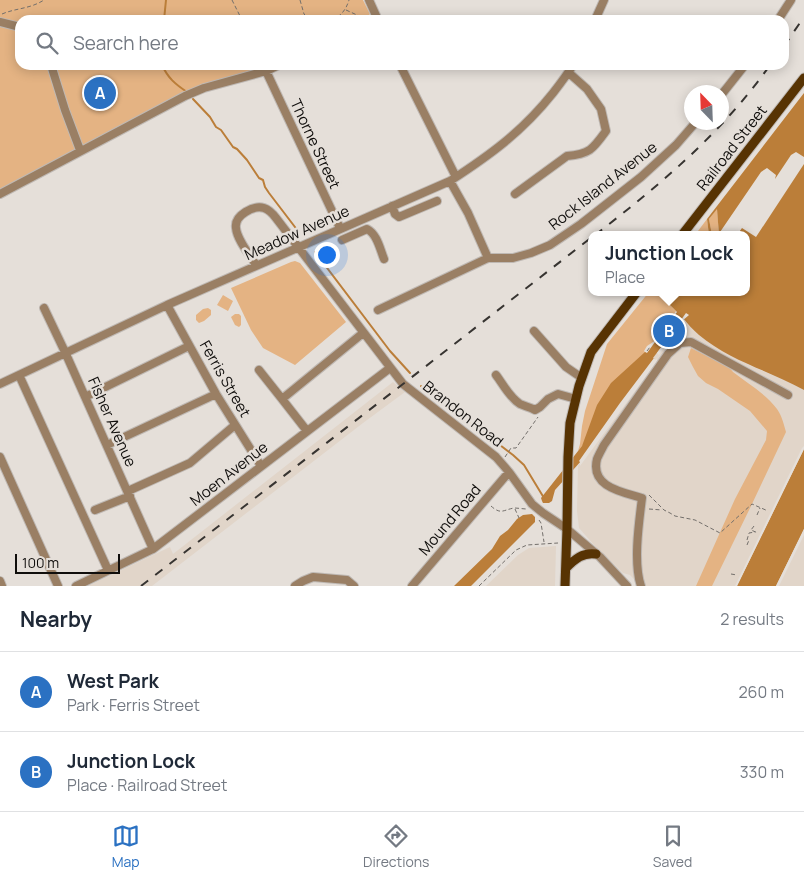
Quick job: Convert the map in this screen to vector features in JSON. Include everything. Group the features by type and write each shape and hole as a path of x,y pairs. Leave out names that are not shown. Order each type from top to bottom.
{"main road":[{"name":"Railroad Street","path":"685,231 804,78"},
{"path":"565,586 570,424 582,378 592,352 634,296"},
{"path":"566,568 578,557 586,554 596,554"}],"street":[{"path":"369,0 375,15"},
{"path":"597,15 604,0"},
{"path":"781,15 791,0"},
{"path":"0,22 15,26"},
{"path":"53,70 80,150"},
{"path":"402,70 488,258"},
{"name":"Meadow Avenue","path":"0,384 167,305 453,179 483,160 515,135 541,108 570,70"},
{"path":"729,85 741,70"},
{"path":"0,194 80,150 186,96 204,88 266,71"},
{"name":"Thorne Street","path":"266,71 340,228"},
{"path":"515,194 567,156 587,152 596,146 606,131 601,109 586,89 569,73"},
{"name":"Rock Island Avenue","path":"378,310 488,258 513,258 550,245 581,224 641,177 676,145 689,130"},
{"path":"392,206 395,214 399,217 437,201"},
{"name":"Brandon Road","path":"256,266 241,241 235,226 236,221 248,211 263,208 270,211 276,218 408,389 496,457 532,504 567,529 596,554 627,586"},
{"path":"357,221 362,231"},
{"path":"342,240 367,229 370,230 384,259"},
{"name":"Ferris Street","path":"167,305 216,394 261,466"},
{"name":"Fisher Avenue","path":"44,308 153,548"},
{"path":"534,331 566,367 582,378"},
{"path":"282,399 363,333"},
{"path":"641,586 638,578 637,564 642,498 623,493 604,484 597,474 596,465 604,445 668,354 680,343 691,342 788,395"},
{"path":"85,397 190,346"},
{"name":"Moen Avenue","path":"76,586 153,548 390,368"},
{"path":"259,370 307,431"},
{"path":"19,375 108,570"},
{"path":"496,375 510,395 520,404 535,410 548,399 558,394 576,399"},
{"path":"107,444 216,394"},
{"path":"95,510 190,463 235,425"},
{"path":"0,457 58,586"},
{"name":"Mound Road","path":"412,586 509,472"},
{"path":"296,586 313,577 333,582 347,580 354,586"},
{"path":"0,581 2,586"}],"path":[{"path":"0,16 3,13 30,7 44,0"},
{"path":"232,0 240,15"},
{"path":"300,0 305,15"},
{"path":"340,15 345,10 349,0"},
{"path":"345,10 358,15"},
{"path":"647,351 650,347"},
{"path":"506,455 511,448 516,448 539,415 540,407"},
{"path":"647,492 664,510 675,516 695,520 720,533 752,504 768,511"},
{"path":"485,500 495,510 503,512 515,508 528,509"},
{"path":"515,508 518,518"},
{"path":"641,508 664,510"},
{"path":"757,515 760,508"},
{"path":"539,518 544,543"},
{"path":"754,531 758,533"},
{"path":"747,545 749,533 754,531"},
{"path":"479,586 516,550 527,545 566,542"},
{"path":"731,574 737,576"}],"shaded area":[{"path":"0,0 363,0 370,14 15,15 15,70 253,70 153,113 0,190"},
{"path":"804,93 804,390 724,352 699,335 683,318 582,460 555,490 552,501 543,503 541,498 582,446 597,405 611,383 645,352 647,353 677,312 661,296 750,296 750,231 719,231 717,209 709,219 711,231 708,231 707,219"},
{"path":"717,208 719,231 711,231 709,219"},
{"path":"707,219 708,231 698,231"},
{"path":"295,261 300,263 346,322 295,365 263,348 251,330 231,288"},
{"path":"223,295 233,301 228,311 217,305"},
{"path":"646,296 661,296 676,311 656,340 647,346 644,351 647,354 647,369 578,451 585,411 607,344"},
{"path":"208,308 211,310 211,315 199,323 196,320 196,315 203,309"},
{"path":"235,314 241,316 241,325 239,327 235,325 231,317"},
{"path":"683,318 699,335 715,346 751,366 804,390 804,449 737,586 640,586 630,575 623,573 579,528 577,511 578,466"},
{"path":"691,348 729,367 767,398 779,412 786,432 712,586 696,586 735,499 766,440 767,431 750,411 698,376 688,357"},
{"path":"393,382 405,392 152,586 88,586 170,547 173,554"},
{"path":"804,449 804,529 776,586 737,586"},
{"path":"532,514 535,517 535,522 471,586 454,586 492,549 500,536 517,519 523,515"},
{"path":"804,529 804,586 776,586"},
{"path":"556,546 555,586 486,586 518,555 529,548"}],"pier":[{"path":"796,152 804,157 804,164 756,237 750,233 750,231 742,228 740,231 721,231 761,172 767,168 776,175 775,179 791,155"},
{"path":"686,313 689,315 681,322 659,355 657,353"},
{"path":"654,358 656,360 657,358 657,361 580,466 579,461"},
{"path":"804,446 737,586 735,586 802,448"},
{"path":"804,529 804,535 779,586 776,586"}],"waterway":[{"path":"164,15 166,0"},
{"path":"165,70 172,80 187,92"},
{"path":"193,99 210,117 216,127 221,130 233,147 247,160 259,178 263,180 269,193 298,231"},
{"path":"315,252 390,351 410,373"},
{"path":"421,386 524,465 544,498"}],"railway":[{"path":"789,39 804,17"},
{"path":"600,231 667,177 711,135 732,113 766,70"},
{"path":"141,586 588,240"}],"place":[{"name":"West Park","path":"100,93"},
{"name":"Junction Lock","path":"669,331"}]}
